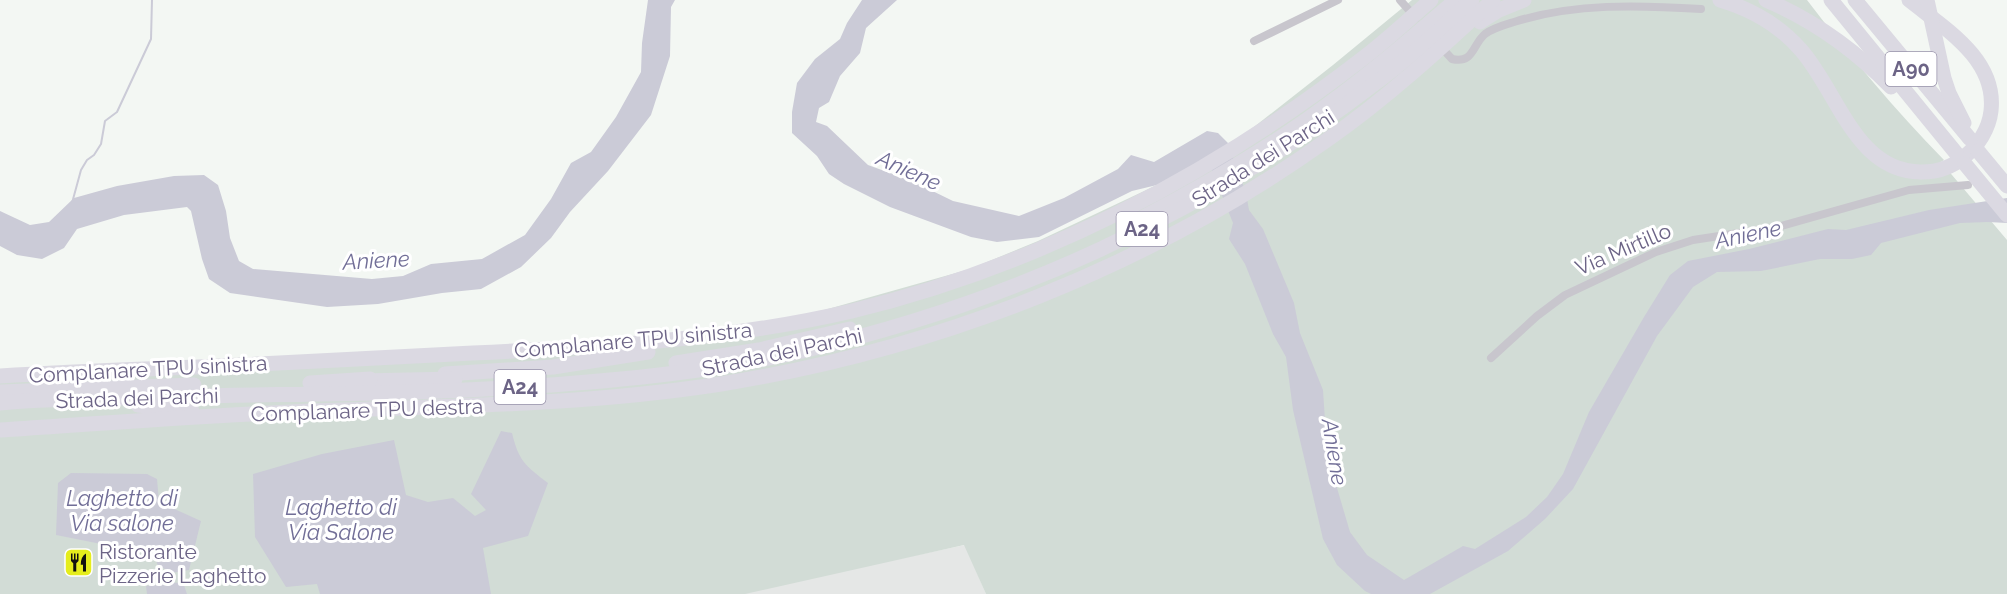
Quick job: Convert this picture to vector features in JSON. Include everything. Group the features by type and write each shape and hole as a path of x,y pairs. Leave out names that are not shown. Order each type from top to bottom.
{"highway":[{"name":"Complanare TPU sinistra","path":"0,376 642,344 765,328 875,305 1005,262 1115,215 1175,183 1250,138 1364,58 1431,0"},
{"name":"Strada dei Parchi","path":"0,392 517,377 654,366 715,357 759,350 862,326 1072,264 1179,210 1261,156 1372,72 1456,0"},
{"name":"Strada dei Parchi","path":"1261,156 1318,125 1373,85 1472,0"},
{"name":"Complanare TPU destra","path":"0,430 264,414 530,403 640,394 721,384 871,352 1028,301 1159,243 1273,176 1330,138 1411,75 1493,0"},
{"path":"1411,75 1435,61 1485,18 1524,0"},
{"path":"1720,0 1764,19 1788,37 1816,69 1858,138 1873,154 1890,166 1912,172 1931,172 1948,167 1966,156 1981,139 1990,118 1991,96 1980,64 1957,39 1909,0"},
{"path":"1741,0 1835,48 1887,83"},
{"path":"1766,0 1797,15 1840,42 1865,61 1896,91 1915,102"},
{"name":"A90","path":"1831,0 1915,102 1966,169 2007,215"},
{"name":"A90","path":"1854,0 2007,186"},
{"path":"1927,0 1944,78 1972,142"},
{"name":"Strada dei Parchi","path":"6,402 195,395 421,391 630,379 719,367 799,352 927,317 1013,282"},
{"path":"310,383 553,367 727,339 765,328"},
{"path":"6,402 46,406 134,404 199,412 264,414"}],"street":[{"path":"1254,41 1338,0"},
{"path":"1402,2 1452,59 1461,60 1468,57 1482,37 1498,27 1546,13 1619,7 1663,6 1701,9"},
{"name":"Via Mirtillo","path":"1491,358 1537,316 1565,295 1656,252 1694,240 1778,227 1909,190 1966,169"}],"shaded area":[{"path":"1412,0 1807,0 1873,82 1944,160 1941,162 2007,240 2007,594 986,594 964,545 745,594 0,594 0,370 249,361 672,335 803,316 970,269 1038,241 1193,168 1245,134"},
{"path":"965,545 986,594 731,594"}],"water":[{"path":"648,0 675,0 671,7 670,56 651,115 608,171 570,212 551,238 521,267 481,289 378,304 327,307 230,293 209,279 191,211 187,207 124,215 77,229 64,248 42,259 17,255 0,246 0,211 30,225 49,222 74,198 117,186 174,176 204,175 218,185 226,211 230,238 239,261 253,269 372,279 403,276 431,264 482,259 525,235 551,199 571,163 591,152 616,117 641,72 642,43"},
{"path":"862,0 897,0 866,28 860,53 840,76 829,102 819,108 816,122 827,126 868,165 912,181 953,201 1019,216 1064,198 1118,169 1131,155 1154,162 1207,131 1218,133 1228,143 1246,193 1249,210 1263,229 1294,303 1300,333 1323,390 1332,471 1350,532 1367,555 1404,580 1463,546 1475,549 1526,517 1547,497 1563,474 1589,412 1644,317 1670,275 1688,261 1749,249 1828,229 1846,230 1929,210 2007,198 2007,223 1960,223 1881,243 1871,255 1852,259 1820,259 1761,271 1717,272 1693,287 1657,336 1573,489 1545,519 1508,551 1430,594 1371,594 1337,565 1323,539 1293,410 1286,357 1273,334 1245,264 1229,239 1233,223 1209,163 1161,184 1132,191 1039,237 997,242 971,237 890,207 829,174 817,156 792,133 792,112 797,83 815,59 840,39"},
{"name":"Laghetto di Via Salone","path":"501,431 512,433 517,451 524,463 548,483 528,536 483,548 491,594 320,594 317,584 286,587 255,537 253,474 322,454 394,440 406,495 428,502 453,498 475,516 486,510 471,494"},
{"name":"Laghetto di Via salone","path":"71,473 147,474 157,479 159,502 201,521 189,570 171,573 157,564 156,558 147,556 147,547 126,549 56,535 58,483"},
{"name":"Laghetto di Via Salone","path":"183,582 187,594 147,594 146,586"}],"waterway":[{"path":"72,203 81,170 101,144 105,121 117,112 151,39 152,0"}],"place":[{"name":"Ristorante Pizzerie Laghetto","path":"78,563"}],"water label":[{"name":"Aniene","path":"909,170"},
{"name":"Aniene","path":"1748,234"},
{"name":"Aniene","path":"376,260"},
{"name":"Aniene","path":"1335,452"}]}
